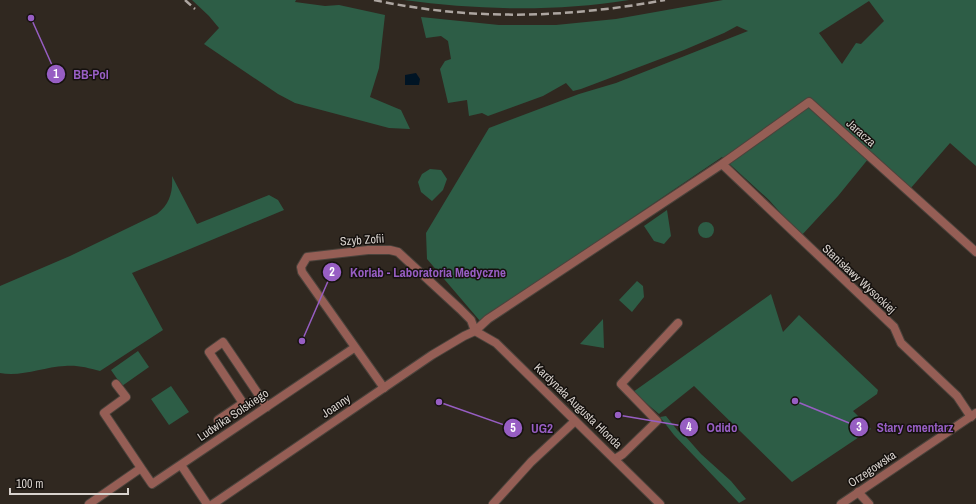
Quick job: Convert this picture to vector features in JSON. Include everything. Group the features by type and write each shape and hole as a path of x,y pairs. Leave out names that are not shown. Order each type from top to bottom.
{"street":[{"name":"Jaracza","path":"722,164 809,102 976,252"},
{"name":"Joanny","path":"213,504 450,344 475,331 494,315 722,164"},
{"name":"Stanisławy Wysockiej","path":"722,164 894,327 901,343 957,396 974,415"},
{"name":"Szyb Zofii","path":"354,348 302,272 301,267 303,260 309,255 319,256 368,250 394,251 405,257 460,309 471,320 475,331"},
{"path":"615,459 623,454 657,421 621,384 678,323"},
{"name":"Kardynała Augusta Hlonda","path":"475,331 496,343 660,504"},
{"path":"218,420 243,403 209,352 223,342 267,406"},
{"path":"354,348 384,388"},
{"name":"Ludwika Solskiego","path":"141,468 152,484 354,348"},
{"path":"89,504 141,468 104,413 126,397 116,384"},
{"name":"Orzegowska","path":"841,504 974,415"},
{"path":"493,504 531,462 575,421"},
{"path":"181,465 207,504"},
{"path":"858,492 869,504"}],"green space":[{"path":"192,0 296,0 295,2 325,6 339,5 385,15 379,68 370,97 401,110 410,129 389,128 295,103 278,94 204,44 219,28"},
{"path":"404,0 629,0 601,4 544,8 488,8"},
{"path":"723,0 976,0 976,166 950,143 910,189 873,153 838,196 801,236 769,200 722,157 480,321 427,259 426,233 489,128 579,94 616,83 748,31 737,26 684,50 581,89 573,91 566,83 543,96 488,116 482,113 469,116 467,100 448,103 440,69 445,61 451,59 448,41 441,36 426,38 421,17 499,25 556,25 616,19","holes":["869,1 884,21 861,44 856,43 842,64 819,33"]},
{"path":"430,169 441,170 447,179 443,190 432,201 421,192 418,182 422,174"},
{"path":"172,176 197,224 269,195 278,200 284,210 132,273 163,330 100,371 70,366 16,374 0,373 0,286 70,256 157,214 165,206 170,197"},
{"path":"667,210 671,236 664,244 654,241 644,226"},
{"path":"706,222 713,227 714,230 709,237 706,238 699,233 698,230 703,223"},
{"path":"637,281 643,286 644,297 632,312 619,300"},
{"path":"771,294 783,332 799,315 878,390 877,394 853,411 871,429 792,482 694,386 659,414 633,392"},
{"path":"603,319 604,348 580,344"},
{"path":"138,351 149,367 122,386 111,370"},
{"path":"171,386 189,412 169,425 151,399"},
{"path":"666,416 678,431 731,481 746,499 739,503 674,435 660,417"}],"water":[{"path":"416,73 420,79 419,85 405,85 405,75"}],"railway":[{"path":"185,0 195,9"},
{"path":"374,0 411,7 447,11 520,15 592,11 665,0"}],"place":[{"name":"BB-Pol","path":"31,18"},
{"name":"Korlab - Laboratoria Medyczne","path":"302,341"},
{"name":"Stary cmentarz","path":"795,401"},
{"name":"UG2","path":"439,402"},
{"name":"Odido","path":"618,415"}]}
